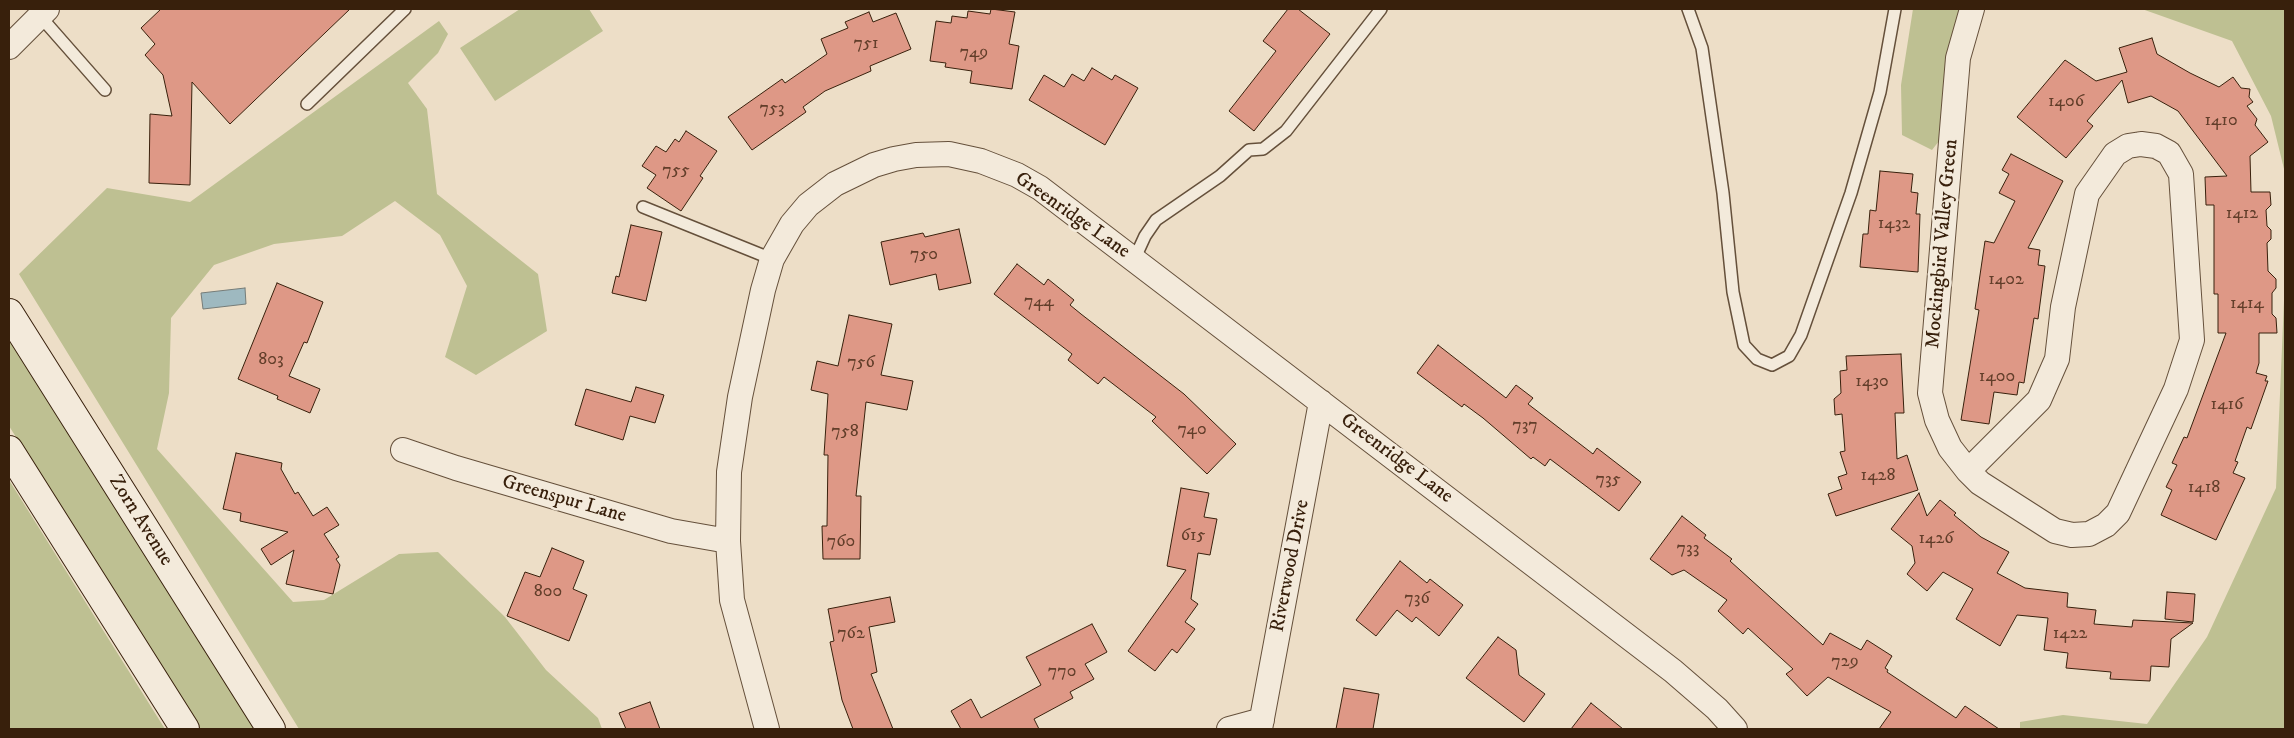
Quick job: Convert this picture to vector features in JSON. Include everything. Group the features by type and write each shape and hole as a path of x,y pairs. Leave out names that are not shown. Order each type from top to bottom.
{"main road":[{"name":"Zorn Avenue","path":"9,313 271,729"},
{"path":"9,450 185,729"}],"street":[{"name":"Mockingbird Valley Green","path":"1968,471 2039,400 2057,359 2063,307 2088,194 2115,154 2128,146 2141,144 2156,146 2169,154 2181,174 2192,340 2176,389 2118,513 2106,526 2089,534 2072,535 2055,531 1980,483 1968,471 1950,448 1937,420 1930,393 1958,58 1972,9"},
{"path":"9,47 44,12"},
{"name":"Greenridge Lane","path":"767,729 732,600 728,541 729,472 739,406 763,290 772,259 792,224 808,205 834,184 874,165 894,159 916,155 949,154 981,160 1017,175 1040,188 1673,671 1717,709 1735,729"},
{"name":"Riverwood Drive","path":"1261,724 1321,402"},
{"name":"Greenspur Lane","path":"403,450 456,468 671,531 728,541"},
{"path":"1230,729 1261,724"}],"lane":[{"path":"307,104 405,9"},
{"path":"1134,260 1145,236 1156,220 1220,176 1249,150 1262,149 1286,131 1381,9"},
{"path":"1688,9 1702,48 1723,193 1733,292 1744,345 1757,359 1772,365 1789,356 1801,335 1851,193 1880,92 1895,9"},
{"path":"44,12 105,90"},
{"path":"643,207 772,259"}],"green space":[{"path":"520,9 589,9 603,31 495,101 460,48"},
{"path":"1913,9 1964,9 1946,132 1932,150 1902,135 1901,85"},
{"path":"2142,9 2285,9 2285,173 2271,116 2232,41"},
{"path":"439,21 448,34 438,53 408,83 427,109 437,194 538,274 547,331 476,375 445,357 467,286 440,235 395,201 342,236 274,244 214,265 171,318 169,393 157,449 293,602 324,600 399,554 438,552 505,617 546,670 598,718 602,729 299,729 19,274 107,188 190,202"},
{"path":"2285,277 2285,729 2020,729 2020,722 2063,715 2147,724 2207,637 2276,488"},
{"path":"9,336 256,729 199,729 9,426"},
{"path":"9,480 165,729 9,729"}],"water":[{"path":"245,288 246,304 203,309 201,293"}],"building":[{"path":"161,9 350,9 230,124 192,82 190,185 149,183 150,114 172,116 163,75 145,55 155,44 141,28"},
{"path":"991,9 1015,12 1009,44 1019,46 1012,89 970,83 972,71 945,67 946,63 930,61 936,21 951,23 952,16 967,18 968,11 990,14"},
{"path":"1288,9 1298,9 1330,34 1254,131 1229,111 1276,51 1263,41"},
{"path":"869,12 873,22 896,13 911,49 870,66 871,71 825,91 803,107 806,112 752,150 728,117 782,79 785,83 827,54 821,39 848,28 845,22"},
{"path":"2152,38 2157,54 2190,73 2219,87 2233,77 2241,88 2250,89 2249,97 2253,102 2247,106 2257,119 2255,125 2268,142 2250,156 2251,192 2270,192 2271,205 2266,210 2267,226 2271,230 2271,239 2267,243 2268,271 2276,279 2276,288 2272,293 2272,314 2276,318 2277,333 2259,333 2259,363 2256,373 2267,376 2265,381 2268,381 2251,429 2247,427 2235,461 2238,462 2233,473 2245,478 2216,540 2161,515 2172,490 2166,487 2177,465 2172,463 2184,437 2187,438 2226,333 2218,333 2218,294 2214,294 2214,205 2206,205 2205,177 2227,176 2178,111 2151,96 2128,103 2122,80 2087,121 2093,126 2066,158 2017,117 2065,60 2096,81 2127,72 2119,48"},
{"path":"1092,68 1112,80 1115,75 1138,88 1105,145 1029,100 1044,75 1064,87 1072,74 1084,81"},
{"path":"686,131 717,151 700,176 703,178 681,211 647,188 656,175 642,166 656,146 666,152 675,139 679,142"},
{"path":"2011,154 2063,181 2028,248 2040,250 2038,265 2045,266 2038,319 2034,318 2024,383 2019,382 2017,395 1994,392 1989,424 1961,420 1979,310 1975,309 1985,241 1994,243 2015,201 1999,193 2009,174 2002,170"},
{"path":"1880,171 1913,174 1911,192 1918,193 1916,214 1920,214 1918,272 1860,267 1863,234 1868,234 1870,210 1876,211"},
{"path":"631,225 662,232 646,301 612,293 616,276 619,277"},
{"path":"959,229 971,283 939,290 936,274 890,285 881,242 923,233 925,237"},
{"path":"1017,264 1044,285 1048,279 1074,300 1070,305 1184,394 1236,444 1207,474 1152,421 1156,417 1104,377 1098,384 1068,360 1072,354 994,294"},
{"path":"277,283 323,302 307,343 304,342 289,376 320,389 310,413 277,399 278,396 238,379"},
{"path":"849,315 892,324 881,375 913,381 907,410 866,402 856,496 861,496 860,559 823,559 822,526 827,526 828,455 824,455 828,394 811,390 817,361 838,366"},
{"path":"1438,345 1506,398 1516,385 1533,398 1528,404 1593,454 1597,448 1641,482 1619,511 1550,459 1545,466 1533,457 1531,459 1483,418 1464,404 1462,407 1417,373"},
{"path":"1901,354 1904,413 1895,413 1897,459 1907,455 1918,490 1836,516 1828,494 1842,489 1838,477 1847,474 1840,452 1845,451 1842,414 1835,415 1834,399 1841,393 1840,371 1847,370 1846,356"},
{"path":"636,387 664,395 655,423 630,416 623,440 575,425 586,389 631,402"},
{"path":"236,453 282,463 281,469 295,494 298,492 313,516 327,507 339,525 324,534 339,557 336,559 340,565 333,594 286,584 294,550 271,565 261,549 288,532 240,521 241,513 223,509"},
{"path":"1181,488 1209,493 1204,517 1217,519 1210,555 1198,553 1191,599 1198,604 1185,622 1195,629 1177,653 1172,649 1155,671 1128,651 1186,570 1167,566"},
{"path":"1919,493 1927,516 1940,500 1956,513 1954,515 1981,537 2009,552 1997,573 2025,588 2068,593 2067,607 2096,610 2094,624 2132,627 2133,620 2193,623 2171,639 2169,667 2151,666 2150,681 2110,679 2111,672 2066,668 2068,653 2044,650 2048,618 2017,615 2000,646 1956,619 1973,589 1943,572 1927,591 1907,574 1915,563 1912,546 1891,529"},
{"path":"1682,516 1706,535 1704,538 1732,559 1730,561 1823,645 1830,633 1861,650 1867,640 1892,656 1885,668 1888,670 1887,672 1956,718 1965,706 1999,729 1879,729 1891,712 1828,677 1807,696 1786,674 1793,669 1748,628 1743,634 1718,611 1727,600 1684,570 1672,575 1650,559"},
{"path":"552,548 584,561 573,589 587,595 569,641 507,616 525,572 540,577"},
{"path":"1400,561 1427,583 1430,579 1463,605 1439,636 1416,617 1412,622 1397,610 1376,636 1356,620"},
{"path":"2167,592 2195,594 2193,622 2165,619"},
{"path":"890,597 895,622 869,627 877,672 871,674 893,729 853,729 842,700 830,642 834,641 828,609"},
{"path":"1092,624 1107,652 1085,664 1094,679 1070,692 1073,698 1034,719 1039,729 961,729 951,711 971,699 981,718 1041,685 1026,657"},
{"path":"1498,637 1516,650 1519,675 1545,694 1524,722 1466,678"},
{"path":"1344,688 1379,694 1373,729 1336,729"},
{"path":"650,702 660,729 626,729 619,713"},
{"path":"1591,703 1623,729 1571,729"}]}
